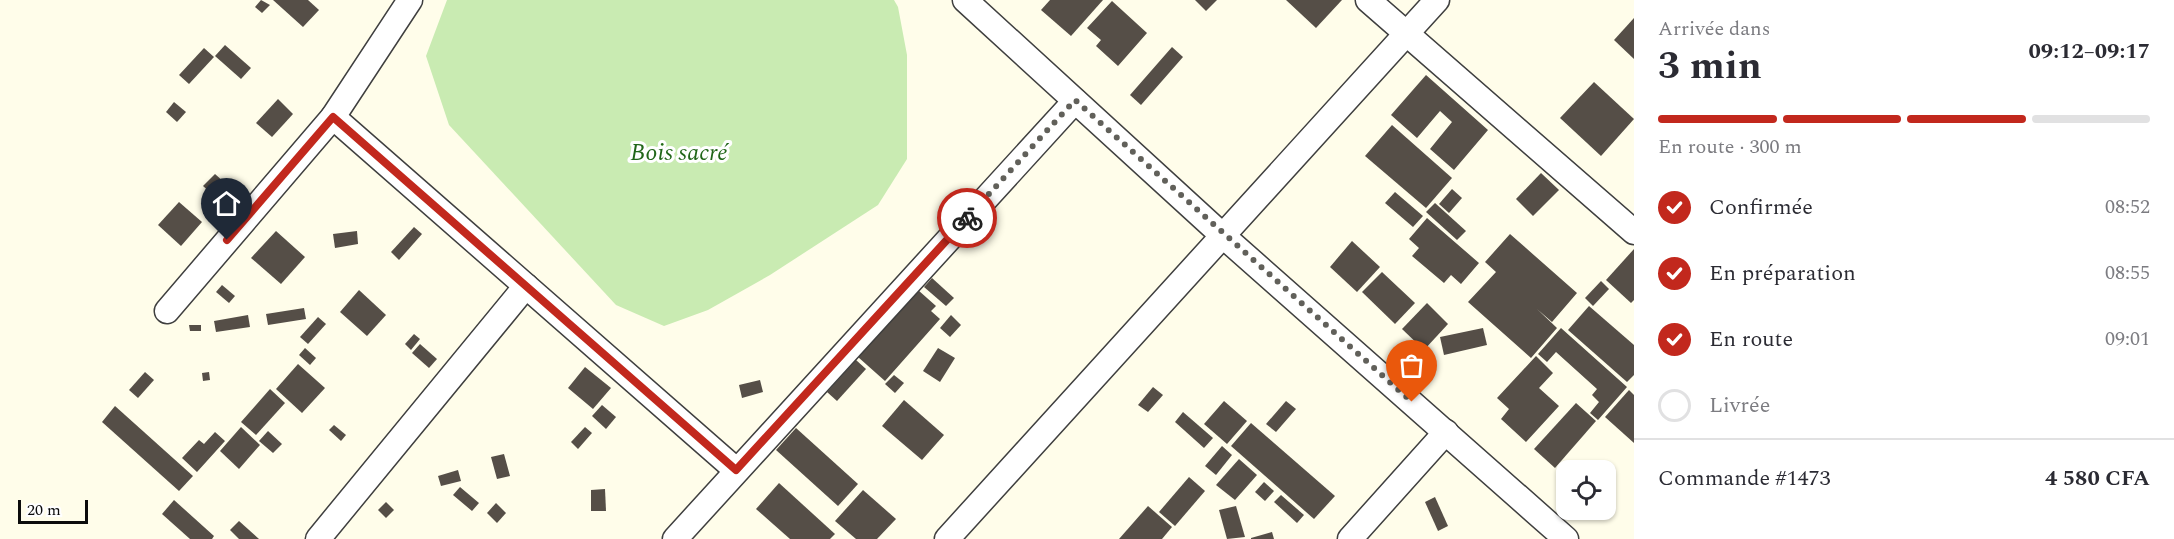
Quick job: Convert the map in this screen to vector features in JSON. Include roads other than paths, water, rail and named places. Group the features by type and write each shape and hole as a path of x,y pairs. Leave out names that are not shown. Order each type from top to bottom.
{"street":[{"path":"167,311 333,117 410,0"},
{"path":"965,0 1222,235 1566,539"},
{"path":"1368,0 1634,232"},
{"path":"947,539 1437,0"},
{"path":"675,539 1075,100"},
{"path":"333,117 736,470"},
{"path":"318,539 526,286"},
{"path":"1350,539 1446,432"}],"park label":[{"name":"Bois sacré","path":"679,152"}]}
